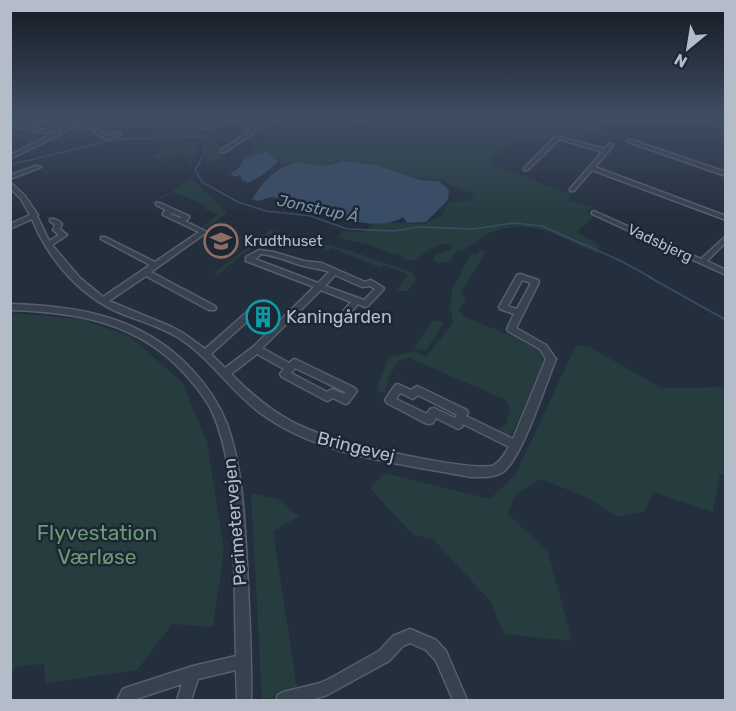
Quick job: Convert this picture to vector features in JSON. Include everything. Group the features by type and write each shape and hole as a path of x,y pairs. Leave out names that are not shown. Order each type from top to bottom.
{"street":[{"path":"10,158 25,150"},
{"path":"526,169 545,150"},
{"path":"657,150 726,174"},
{"path":"572,190 606,151"},
{"path":"10,177 38,167"},
{"path":"591,168 726,218"},
{"name":"Bringevej","path":"10,184 26,199 48,244 80,283 103,301 160,324 181,336 226,373 245,395 265,411 292,427 324,441 471,471 486,472 499,468 511,454 515,445"},
{"path":"103,301 204,231 165,214 171,210 158,204"},
{"name":"Vadsbjerg","path":"594,213 726,273"},
{"path":"10,227 35,215"},
{"path":"48,244 64,235 56,230 58,224 52,220"},
{"path":"102,238 155,266"},
{"path":"702,262 726,238"},
{"path":"259,252 268,252 287,259 319,265 365,285 371,283 380,288 365,304 321,286 249,260 259,252"},
{"path":"145,272 212,308"},
{"path":"226,373 256,349 334,272"},
{"path":"460,418 515,445 551,359 543,347 512,329 535,282 520,277 503,307 519,313"},
{"path":"342,317 356,301"},
{"name":"Perimetervejen","path":"10,307 64,309 103,317 134,329 170,352 187,368 215,408 228,448 235,485 244,700"},
{"path":"205,354 258,307"},
{"path":"256,349 290,368"},
{"path":"294,363 352,391 345,400 332,393 328,397 285,374 290,368 294,363"},
{"path":"398,388 413,395 417,390 463,413 460,418 458,424 434,412 429,420 390,400 398,388"},
{"path":"283,700 322,690 334,684 384,656 398,641 411,636 431,645 441,656 460,700"},
{"path":"124,700 128,694 193,673 244,661"},
{"path":"184,700 193,673"}],"green space":[{"path":"162,150 198,151 189,166 187,158 176,154 161,161 150,157"},
{"path":"206,150 220,150 218,152 224,154 215,162 204,162"},
{"path":"251,150 502,150 490,160 492,164 570,194 568,200 594,208 586,211 593,217 577,232 599,245 597,253 546,231 521,227 487,234 473,245 456,251 451,261 440,263 434,261 434,256 450,250 452,246 446,243 432,248 413,261 405,260 401,255 338,237 342,231 364,232 376,222 423,224 441,216 449,202 470,201 474,194 438,180 304,163 285,164 268,152 244,159 241,157"},
{"path":"192,179 227,213 205,229 200,228 218,215 205,209 207,206 173,192 149,204"},
{"path":"270,230 348,250 411,272 416,280 408,291 396,291 408,275 384,265 381,268 332,248 329,251 308,243 305,245 272,235 268,235 217,275 214,273"},
{"path":"479,251 486,251 461,293 466,299 459,310 465,317 517,338 539,350 543,362 510,438 497,435 499,428 506,425 510,410 506,400 409,358 398,361 389,377 385,393 376,391 389,357 414,351 426,357 453,323 450,307 452,290 470,255 478,254"},
{"name":"Flyvestation Værløse","path":"11,313 81,319 129,336 182,382 207,442 224,550 213,627 172,624 137,670 46,683 44,664 18,666 11,674"},
{"path":"433,320 444,322 426,350 414,348"},
{"path":"576,345 590,347 661,388 725,387 725,475 720,474 713,512 653,492 645,511 617,517 586,497 541,479 517,493 507,513 548,552 572,641 504,634 491,602 433,539 413,535 370,488 385,473 490,499 515,476"},
{"path":"251,493 278,499 299,516 273,531 297,688 265,700 262,700"}],"water":[{"path":"265,152 270,153 278,162 262,175 248,183 242,180 240,175 236,177 230,174 238,169 244,159"},
{"path":"342,161 376,165 420,180 439,181 449,190 448,200 426,222 407,223 403,217 395,221 376,224 355,222 327,215 324,209 305,210 284,204 285,199 271,197 258,201 252,199 274,173 288,165 305,163 328,165"}],"building":[{"path":"261,306 270,311 262,318 253,313"}],"waterway":[{"name":"Jonstrup Å","path":"13,164 70,150"},
{"name":"Jonstrup Å","path":"204,150 195,170 202,182 238,202 266,211 311,216 347,229 394,231 417,227 473,229 514,223 542,226 619,260 652,278"},
{"name":"Jonstrup Å","path":"649,277 726,320"}],"place":[{"name":"Krudthuset","path":"221,241"},
{"name":"Kaningården","path":"263,317"}]}
